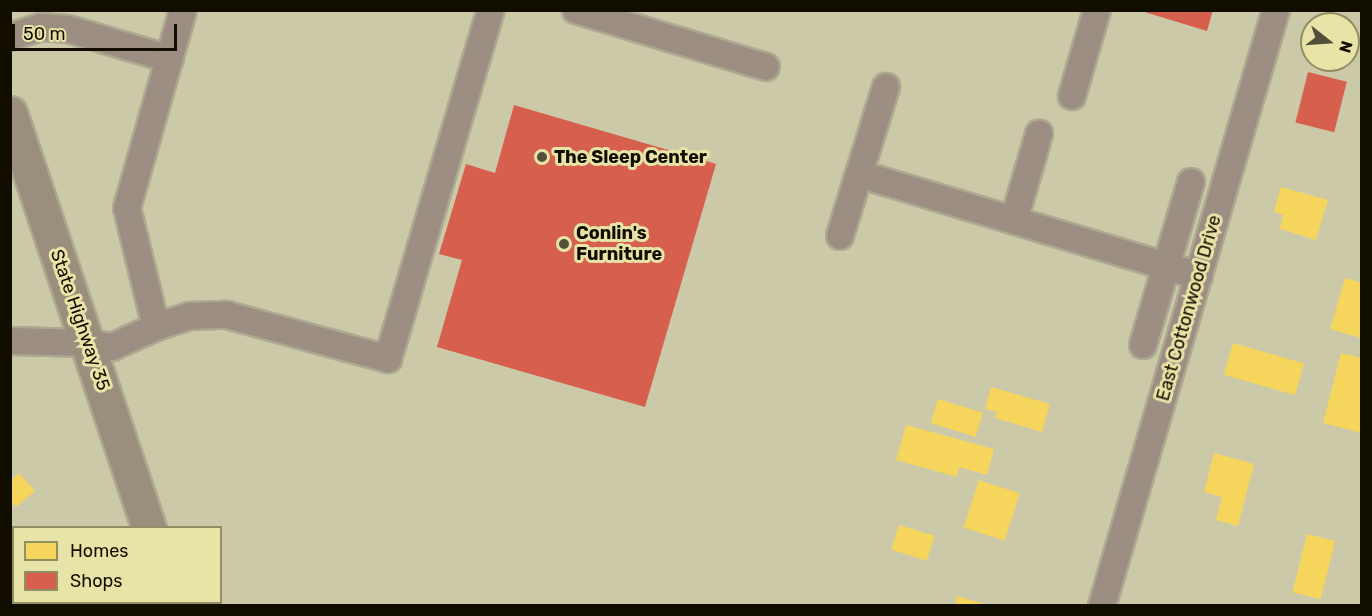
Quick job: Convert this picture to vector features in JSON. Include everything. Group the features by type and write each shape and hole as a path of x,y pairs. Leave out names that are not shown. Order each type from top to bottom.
{"main road":[{"name":"State Highway 35","path":"10,113 148,526"}],"street":[{"path":"156,327 127,208 183,10"},
{"path":"10,341 87,343 112,347 156,327 189,316 227,315 388,359 491,10"},
{"path":"576,10 615,16 766,67"},
{"path":"1072,96 1096,10"},
{"name":"East Cottonwood Drive","path":"1102,606 1276,10"},
{"path":"10,36 41,27 68,29 170,59"},
{"path":"840,236 886,87"},
{"path":"1014,220 1039,134"},
{"path":"859,174 1198,276"},
{"path":"1143,345 1191,182"}],"building: Homes":[{"path":"1281,187 1328,200 1316,240 1280,229 1283,215 1274,212"},
{"path":"1345,278 1362,283 1361,338 1330,329"},
{"path":"1233,343 1304,363 1295,395 1224,375"},
{"path":"1341,353 1362,358 1362,433 1323,423"},
{"path":"991,387 1050,404 1042,432 995,418 997,412 985,409"},
{"path":"938,399 983,413 976,437 931,423"},
{"path":"906,425 994,449 987,475 959,467 957,477 896,460"},
{"path":"1214,453 1254,464 1238,526 1216,520 1222,497 1204,492"},
{"path":"19,473 35,491 16,507 10,501 10,481"},
{"path":"979,480 1020,493 1004,541 964,528"},
{"path":"899,525 934,536 927,561 891,550"},
{"path":"1307,534 1335,541 1321,599 1292,592"},
{"path":"957,596 988,605 955,606"}],"building: Shops":[{"path":"1138,10 1213,10 1207,31"},
{"path":"1308,72 1347,82 1334,132 1295,122"},
{"path":"514,105 716,164 645,407 437,347 462,260 439,254 466,164 495,173"}],"place":[{"name":"The Sleep Center","path":"542,157"},
{"name":"Conlin's Furniture","path":"564,244"}]}
